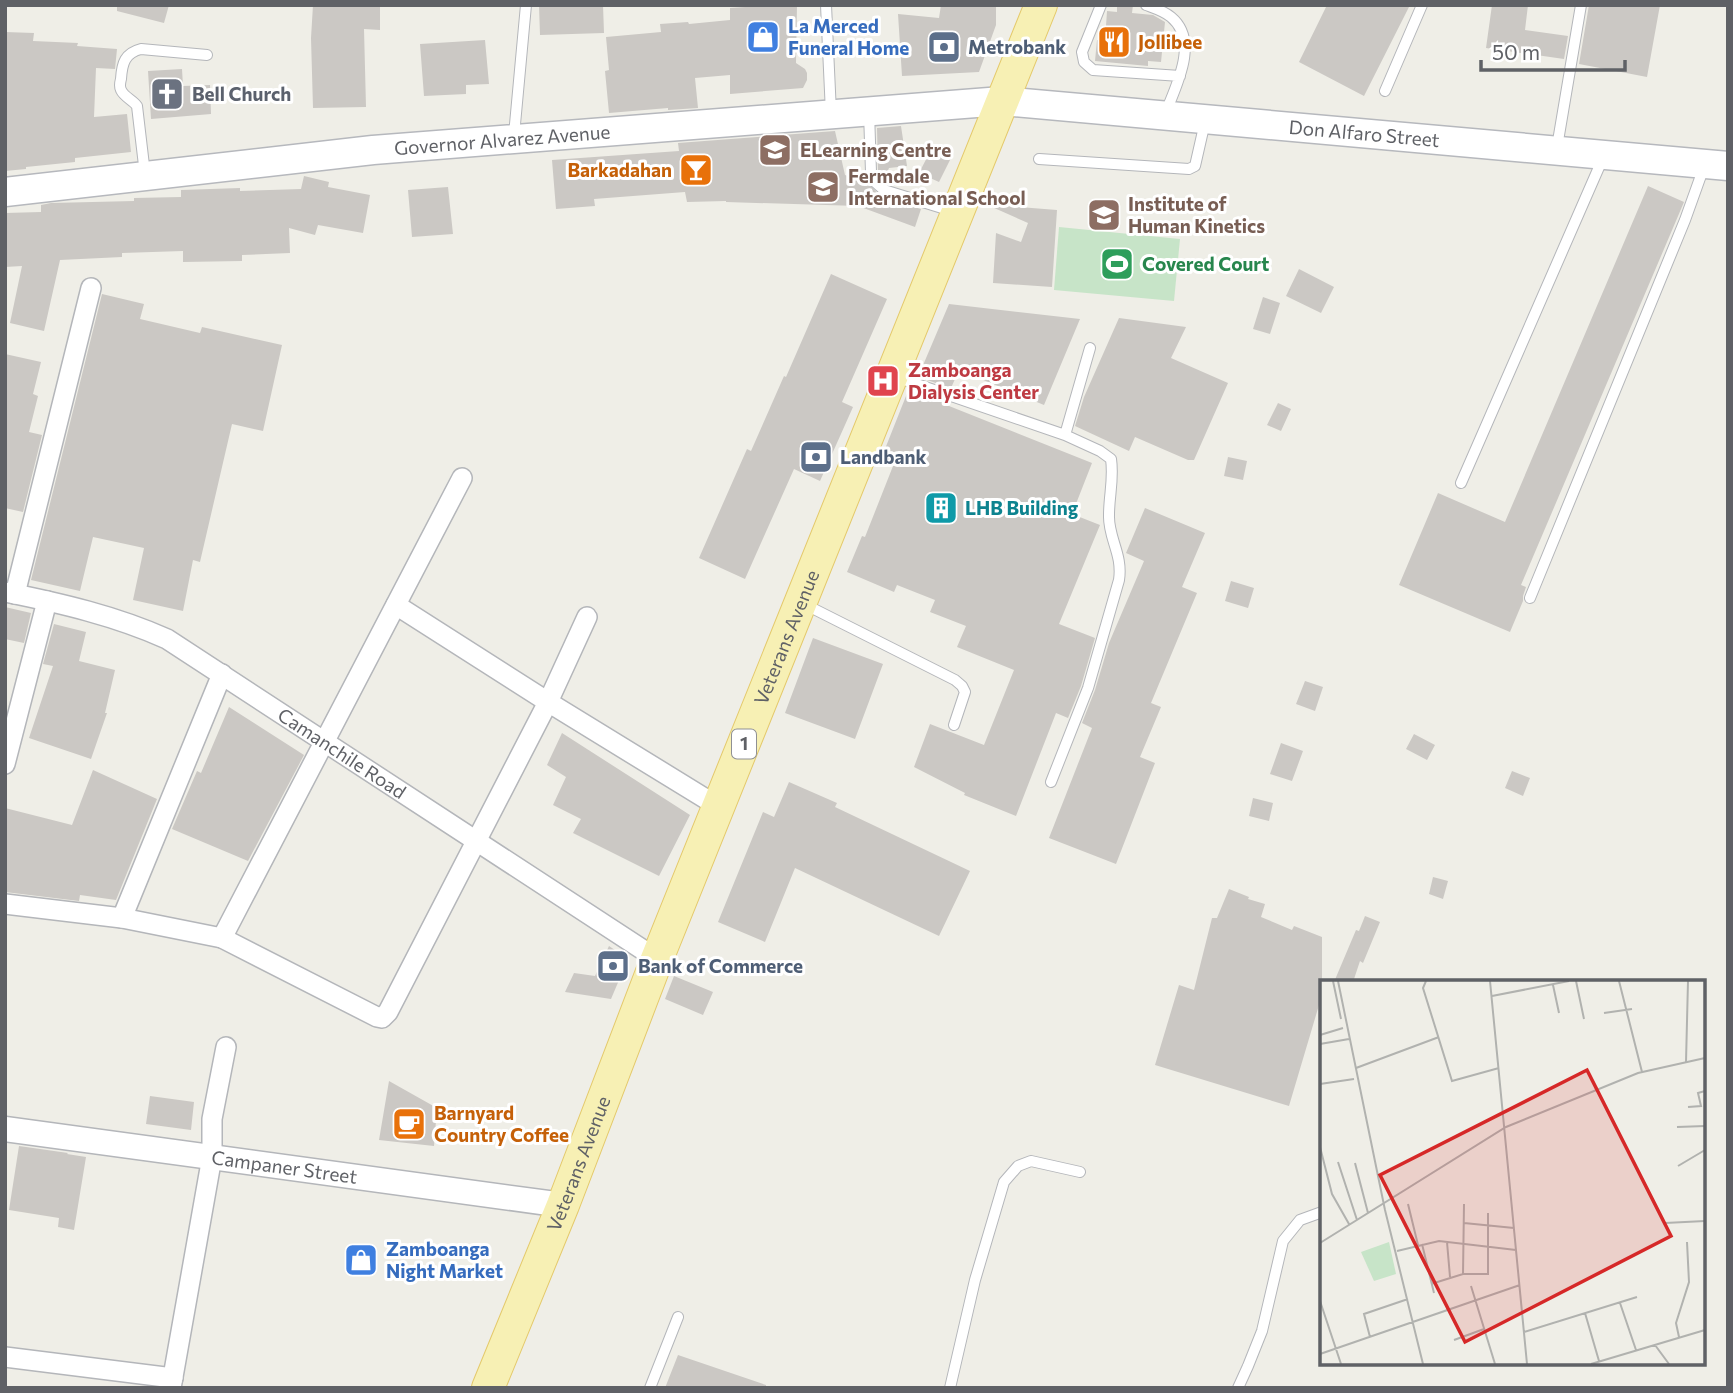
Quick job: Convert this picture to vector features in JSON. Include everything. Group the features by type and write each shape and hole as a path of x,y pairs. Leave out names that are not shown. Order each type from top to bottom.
{"main road":[{"name":"Veterans Avenue","path":"488,1388 657,959 1041,5"},
{"name":"Governor Alvarez Avenue","path":"5,192 373,150 1002,101"},
{"name":"Don Alfaro Street","path":"1002,101 1717,165"}],"street":[{"path":"10,593 91,288"},
{"path":"222,938 462,478"},
{"name":"Camanchile Road","path":"10,593 138,626 167,639 657,959"},
{"path":"5,764 47,601"},
{"path":"396,605 719,807"},
{"path":"5,904 122,918 222,938 382,1018 388,1012 548,702 587,617"},
{"path":"122,918 222,674"},
{"path":"5,1357 172,1383 212,1157 212,1119 226,1047"},
{"name":"Campaner Street","path":"5,1129 562,1205"}],"lane":[{"path":"513,139 526,5"},
{"path":"826,5 831,115"},
{"path":"1101,5 1082,52 1084,62 1093,70 1180,76"},
{"path":"1146,5 1171,17 1185,37 1180,76 1165,116"},
{"path":"1385,91 1422,5"},
{"path":"1556,151 1581,5"},
{"path":"145,176 137,106 122,93 120,87 125,58 141,49 207,55"},
{"path":"869,112 871,172 876,182 884,190 958,213"},
{"path":"1039,159 1189,169 1195,166 1205,120"},
{"path":"1461,483 1604,155"},
{"path":"1530,598 1680,233 1717,165"},
{"path":"1065,435 1090,348"},
{"path":"892,375 1065,435 1111,459 1113,474 1108,517 1121,567 1119,580 1088,688 1051,782"},
{"path":"800,603 955,680 965,692 954,725"},
{"path":"950,1388 975,1280 1004,1182 1018,1166 1031,1161 1080,1172"},
{"path":"1238,1388 1262,1331 1283,1241 1300,1220 1320,1213"},
{"path":"650,1388 678,1317"}],"green space":[{"name":"Covered Court","path":"1059,227 1180,239 1174,301 1054,290"}],"building":[{"path":"117,5 169,5 164,23 117,11"},
{"path":"313,5 380,5 380,30 364,29 366,107 313,108"},
{"path":"539,5 603,5 604,33 540,35"},
{"path":"797,5 796,63 807,73 803,88 730,94 730,75 695,78 698,108 609,113 605,71 609,70 606,37 661,32 660,24 730,20 730,8"},
{"name":"Metrobank","path":"941,5 996,5 996,25 979,72 902,76 898,14 939,18"},
{"path":"1117,5 1133,5 1132,13 1153,15 1165,22 1161,62 1148,61 1148,66 1095,61 1097,40 1105,41 1107,11 1117,12"},
{"path":"1327,5 1410,5 1364,96 1299,62"},
{"path":"1492,5 1528,5 1525,30 1568,36 1564,59 1486,48"},
{"path":"1589,5 1660,5 1647,77 1579,64"},
{"path":"5,32 34,33 33,41 78,43 77,46 117,49 115,69 96,68 94,117 127,114 131,152 75,158 75,162 5,171"},
{"path":"485,40 489,84 466,85 466,94 424,96 420,44"},
{"name":"Bell Church","path":"182,69 183,86 210,85 211,114 151,119 148,71"},
{"path":"901,126 907,166 889,168 884,180 878,170 877,128"},
{"path":"835,131 845,175 868,183 881,197 921,209 915,227 858,206 687,202 685,192 594,199 595,206 556,209 552,160 679,151 678,143"},
{"path":"933,146 952,156 939,182 919,173"},
{"path":"304,176 329,182 328,187 370,195 363,233 318,225 315,235 289,228 290,253 242,255 242,261 183,262 183,251 122,253 122,257 60,260 44,331 10,323 22,266 5,267 5,213 41,212 41,205 51,203 181,197 181,190 301,189"},
{"path":"1648,186 1684,202 1521,585 1526,587 1523,601 1510,632 1399,585 1438,493 1505,522"},
{"path":"448,187 453,234 412,237 408,190"},
{"path":"992,207 1057,210 1052,287 993,283 996,233 1021,242 1028,223"},
{"path":"1299,269 1334,287 1321,313 1286,296"},
{"path":"831,274 887,299 842,402 853,407 820,481 794,469 745,579 699,558 747,449 751,451 784,376 786,377"},
{"path":"102,294 144,304 140,319 200,333 202,327 282,345 263,431 232,424 200,562 193,560 183,611 133,600 144,548 93,537 80,591 31,580"},
{"path":"1263,297 1280,303 1270,334 1253,329"},
{"path":"949,304 1080,319 1044,405 959,370 951,388 918,377"},
{"path":"1119,318 1186,327 1171,358 1228,383 1194,460 1188,460 1135,437 1129,451 1075,426 1084,397"},
{"path":"5,354 41,362 33,394 38,396 29,432 42,435 23,512 5,508"},
{"path":"912,390 1092,463 1072,514 1100,525 1059,624 1095,638 1068,718 1056,713 1016,816 964,795 965,793 914,767 930,724 984,745 1014,670 957,647 966,626 930,612 935,600 897,585 894,592 847,572 862,536 865,537 895,461 881,459 908,391"},
{"path":"1278,403 1291,409 1281,431 1267,425"},
{"path":"1228,457 1247,461 1243,480 1224,476"},
{"path":"1145,508 1205,533 1182,587 1197,593 1151,703 1161,707 1140,757 1155,763 1116,864 1049,838 1092,728 1082,723 1109,643 1144,561 1126,553"},
{"path":"1231,581 1254,588 1248,608 1225,601"},
{"path":"5,607 31,613 24,643 5,639"},
{"path":"54,624 86,632 79,661 115,670 107,713 91,759 29,738 53,666 43,664"},
{"path":"813,638 883,664 855,739 785,713"},
{"path":"1305,681 1323,687 1315,711 1296,704"},
{"path":"229,707 304,755 248,861 172,829 197,771 201,773"},
{"path":"562,733 690,815 659,876 573,833 581,819 553,805 566,777 547,765"},
{"path":"1414,734 1435,745 1427,760 1406,749"},
{"path":"1281,743 1303,751 1292,781 1270,774"},
{"path":"93,770 157,799 116,900 80,895 79,901 5,892 5,808 72,825"},
{"path":"1512,771 1530,778 1523,796 1505,788"},
{"path":"789,782 837,803 835,807 970,871 939,936 795,868 765,942 718,922 763,812 774,817"},
{"path":"1253,798 1273,803 1269,821 1249,816"},
{"path":"1433,877 1448,881 1443,899 1429,894"},
{"path":"1229,889 1265,904 1261,917 1292,930 1294,926 1322,937 1320,1006 1289,1106 1155,1065 1179,985 1194,990 1212,918 1217,918"},
{"path":"1365,916 1380,922 1354,980 1335,980 1356,930 1359,931"},
{"name":"Bank of Commerce","path":"609,946 628,959 611,999 565,992 574,973 595,976"},
{"path":"674,976 713,992 703,1015 665,999"},
{"name":"Barnyard Country Coffee","path":"389,1081 437,1108 434,1146 379,1140"},
{"path":"150,1096 194,1102 191,1130 146,1124"},
{"path":"19,1146 86,1157 74,1230 58,1227 59,1218 9,1210"},
{"path":"678,1355 766,1385 766,1388 665,1388"}],"place":[{"name":"La Merced Funeral Home","path":"763,37"},
{"name":"Jollibee","path":"1114,42"},
{"name":"Metrobank","path":"944,47"},
{"name":"Bell Church","path":"167,94"},
{"name":"ELearning Centre","path":"775,150"},
{"name":"Barkadahan","path":"696,170"},
{"name":"Fermdale International School","path":"823,187"},
{"name":"Institute of Human Kinetics","path":"1104,215"},
{"name":"Covered Court","path":"1117,264"},
{"name":"Zamboanga Dialysis Center","path":"883,381"},
{"name":"Landbank","path":"816,457"},
{"name":"LHB Building","path":"941,508"},
{"name":"Bank of Commerce","path":"613,966"},
{"name":"Barnyard Country Coffee","path":"409,1124"},
{"name":"Zamboanga Night Market","path":"361,1260"}]}
